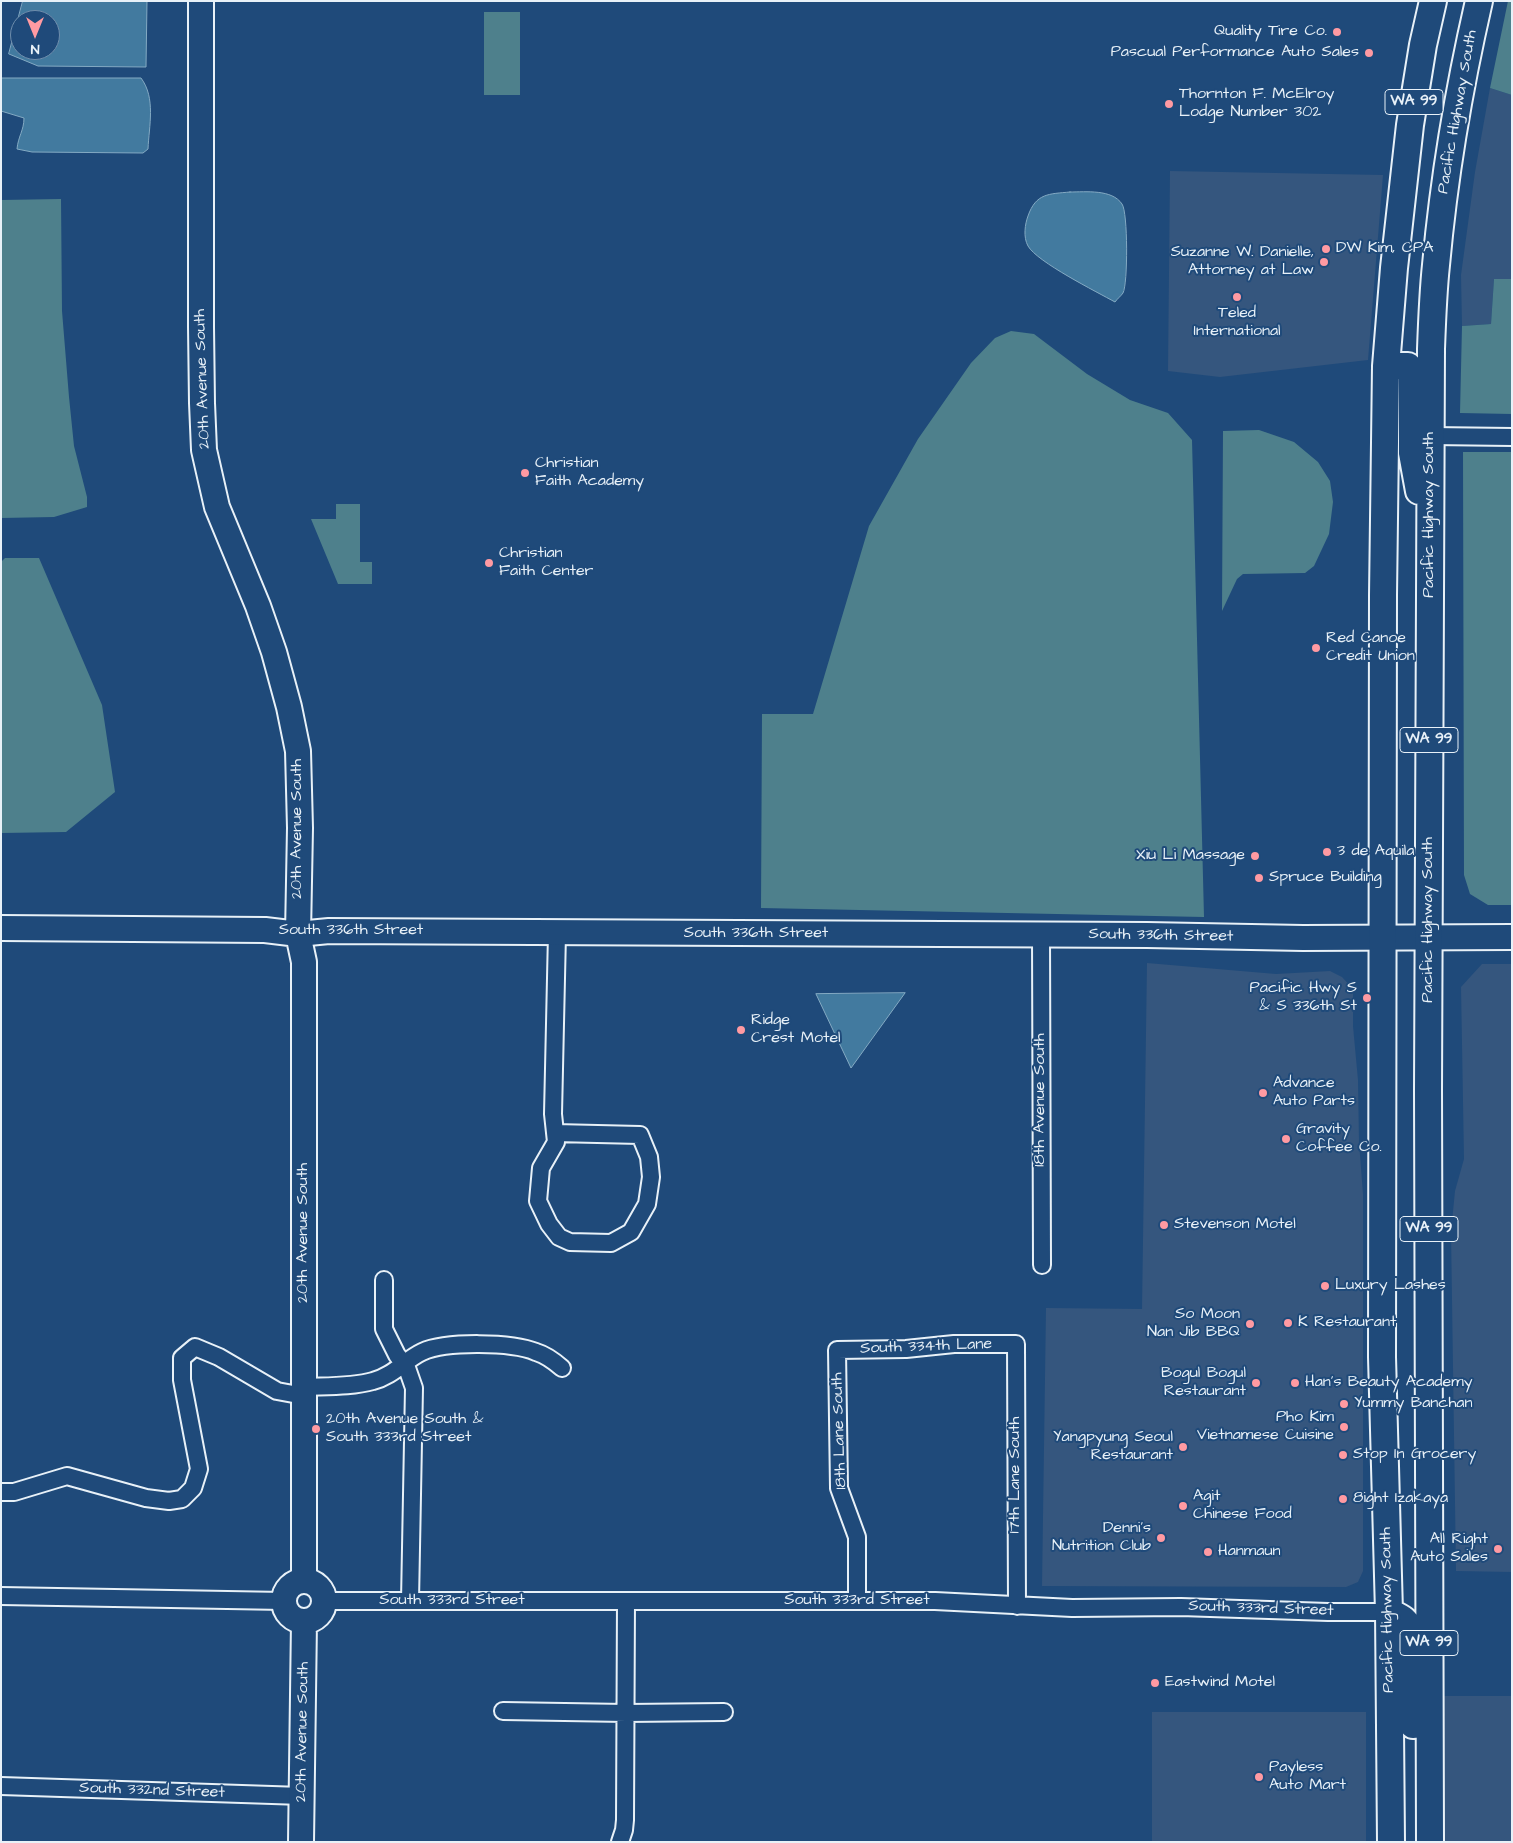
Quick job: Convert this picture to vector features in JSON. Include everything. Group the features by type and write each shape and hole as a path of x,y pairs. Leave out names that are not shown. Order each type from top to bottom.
{"main road":[{"name":"Pacific Highway South","path":"1391,1842 1389,1612 1382,1357 1383,595 1386,366 1394,268 1410,124 1423,45 1433,1"},
{"name":"Pacific Highway South","path":"1430,1833 1428,1603 1431,349 1436,266 1443,200 1467,57 1479,1"},
{"path":"1386,366 1408,366 1412,377 1412,453 1430,543"},
{"path":"1389,1612 1403,1618 1408,1623 1410,1631 1412,1716 1418,1770 1430,1833"},
{"path":"1391,1761 1408,1842"}],"street":[{"name":"20th Avenue South","path":"201,1 202,403 204,450 217,507 258,606 274,652 296,742 300,801 298,934 304,962 304,1580"},
{"path":"1431,436 1512,437"},
{"name":"South 336th Street","path":"1,928 265,930 298,934 329,931 1382,938 1512,937"},
{"path":"555,1133 640,1135 649,1157 651,1177 647,1204 632,1232 611,1243 570,1242 559,1237 549,1224 538,1200 541,1168 556,1142 555,1133 553,1114 557,933"},
{"name":"18th Avenue South","path":"1041,935 1042,1265"},
{"path":"384,1280 384,1329 411,1378 415,1396 410,1602"},
{"name":"South 334th Lane","path":"837,1350 906,1349 954,1344 1016,1344"},
{"name":"17th Lane South","path":"1016,1344 1017,1606"},
{"path":"1,1492 14,1492 67,1476 146,1498 169,1501 182,1499 193,1488 198,1469 182,1380 182,1358 196,1347 220,1357 277,1391 304,1392 373,1382 394,1372 423,1352 448,1345 521,1348 536,1352 562,1368"},
{"name":"18th Lane South","path":"837,1350 839,1488 857,1537 857,1600"},
{"path":"304,1580 318,1585 322,1591 324,1602 322,1611 318,1616 304,1622 291,1616 286,1611 284,1601 286,1591 291,1585 304,1580"},
{"path":"1,1596 284,1601"},
{"name":"South 333rd Street","path":"324,1602 857,1600 935,1601 1017,1606 1181,1607 1389,1612"},
{"path":"620,1842 625,1820 626,1601"},
{"name":"20th Avenue South","path":"301,1842 304,1622"},
{"path":"503,1711 724,1712"},
{"name":"South 332nd Street","path":"1,1786 302,1796"}],"shaded area":[{"path":"23,1 147,1 146,67 38,66 24,60 60,60 60,10 21,10"},
{"path":"1,78 141,78 149,94 150,103 148,149 143,153 32,152 17,149 24,118 1,111"},
{"path":"1490,88 1512,95 1512,279 1494,279 1491,324 1462,326 1461,275 1475,172"},
{"path":"1170,171 1383,175 1368,360 1220,377 1168,371"},
{"path":"1070,192 1105,194 1118,199 1122,204 1126,233 1126,276 1123,293 1115,302 1043,260 1034,253 1026,242 1026,223 1031,208 1035,203 1050,194"},
{"path":"1147,963 1276,974 1330,971 1342,977 1353,989 1353,1026 1358,1080 1359,1142 1363,1194 1363,1571 1358,1582 1346,1587 1042,1586 1046,1308 1142,1309"},
{"path":"1482,964 1512,964 1512,1572 1456,1571 1451,1232 1455,1191 1464,1159 1461,987"},
{"path":"905,993 851,1068 816,994"},
{"path":"1429,1696 1512,1696 1512,1842 1430,1842"},
{"name":"Payless Auto Mart","path":"1152,1712 1366,1712 1366,1842 1152,1842"}],"green space":[{"path":"1508,1 1512,1 1512,95 1490,88"},
{"path":"484,12 520,12 520,95 484,95"},
{"path":"61,199 62,311 69,397 74,446 87,497 87,507 54,517 1,518 1,200"},
{"path":"1494,279 1512,279 1512,414 1460,413 1462,326 1491,324"},
{"path":"1011,331 1034,334 1087,374 1130,400 1168,413 1192,440 1204,917 761,908 762,714 813,714 869,526 918,439 971,363 995,338"},
{"path":"1259,430 1294,442 1318,462 1330,481 1333,502 1329,534 1314,566 1305,573 1243,574 1237,579 1222,611 1223,431"},
{"path":"1463,452 1512,452 1512,905 1488,905 1470,894 1464,875"},
{"path":"336,504 360,504 360,562 372,562 372,584 338,584 311,519 336,519"},
{"path":"5,558 39,558 102,705 115,792 66,832 1,833 1,562"}],"place":[{"name":"Quality Tire Co.","path":"1337,32"},
{"name":"Pascual Performance Auto Sales","path":"1369,53"},
{"name":"Thornton F. McElroy Lodge Number 302","path":"1169,104"},
{"name":"DW Kim, CPA","path":"1326,249"},
{"name":"Suzanne W. Danielle, Attorney at Law","path":"1324,262"},
{"name":"Teled International","path":"1237,297"},
{"name":"Christian Faith Academy","path":"525,473"},
{"name":"Christian Faith Center","path":"489,563"},
{"name":"Red Canoe Credit Union","path":"1316,648"},
{"name":"3 de Aquila","path":"1327,852"},
{"name":"Xiu Li Massage","path":"1255,856"},
{"name":"Spruce Building","path":"1259,878"},
{"name":"Pacific Hwy S & S 336th St","path":"1367,998"},
{"name":"Ridge Crest Motel","path":"741,1030"},
{"name":"Advance Auto Parts","path":"1263,1093"},
{"name":"Gravity Coffee Co.","path":"1286,1139"},
{"name":"Stevenson Motel","path":"1164,1225"},
{"name":"Luxury Lashes","path":"1325,1286"},
{"name":"K Restaurant","path":"1288,1323"},
{"name":"So Moon Nan Jib BBQ","path":"1250,1324"},
{"name":"Bogul Bogul Restaurant","path":"1256,1383"},
{"name":"Han's Beauty Academy","path":"1295,1383"},
{"name":"Yummy Banchan","path":"1344,1404"},
{"name":"Pho Kim Vietnamese Cuisine","path":"1344,1427"},
{"name":"20th Avenue South & South 333rd Street","path":"316,1429"},
{"name":"Yangpyung Seoul Restaurant","path":"1183,1447"},
{"name":"Stop In Grocery","path":"1343,1455"},
{"name":"8ight Izakaya","path":"1343,1499"},
{"name":"Agit Chinese Food","path":"1183,1506"},
{"name":"Denni's Nutrition Club","path":"1161,1538"},
{"name":"All Right Auto Sales","path":"1498,1549"},
{"name":"Hanmaun","path":"1208,1552"},
{"name":"Eastwind Motel","path":"1155,1683"},
{"name":"Payless Auto Mart","path":"1259,1777"}]}
